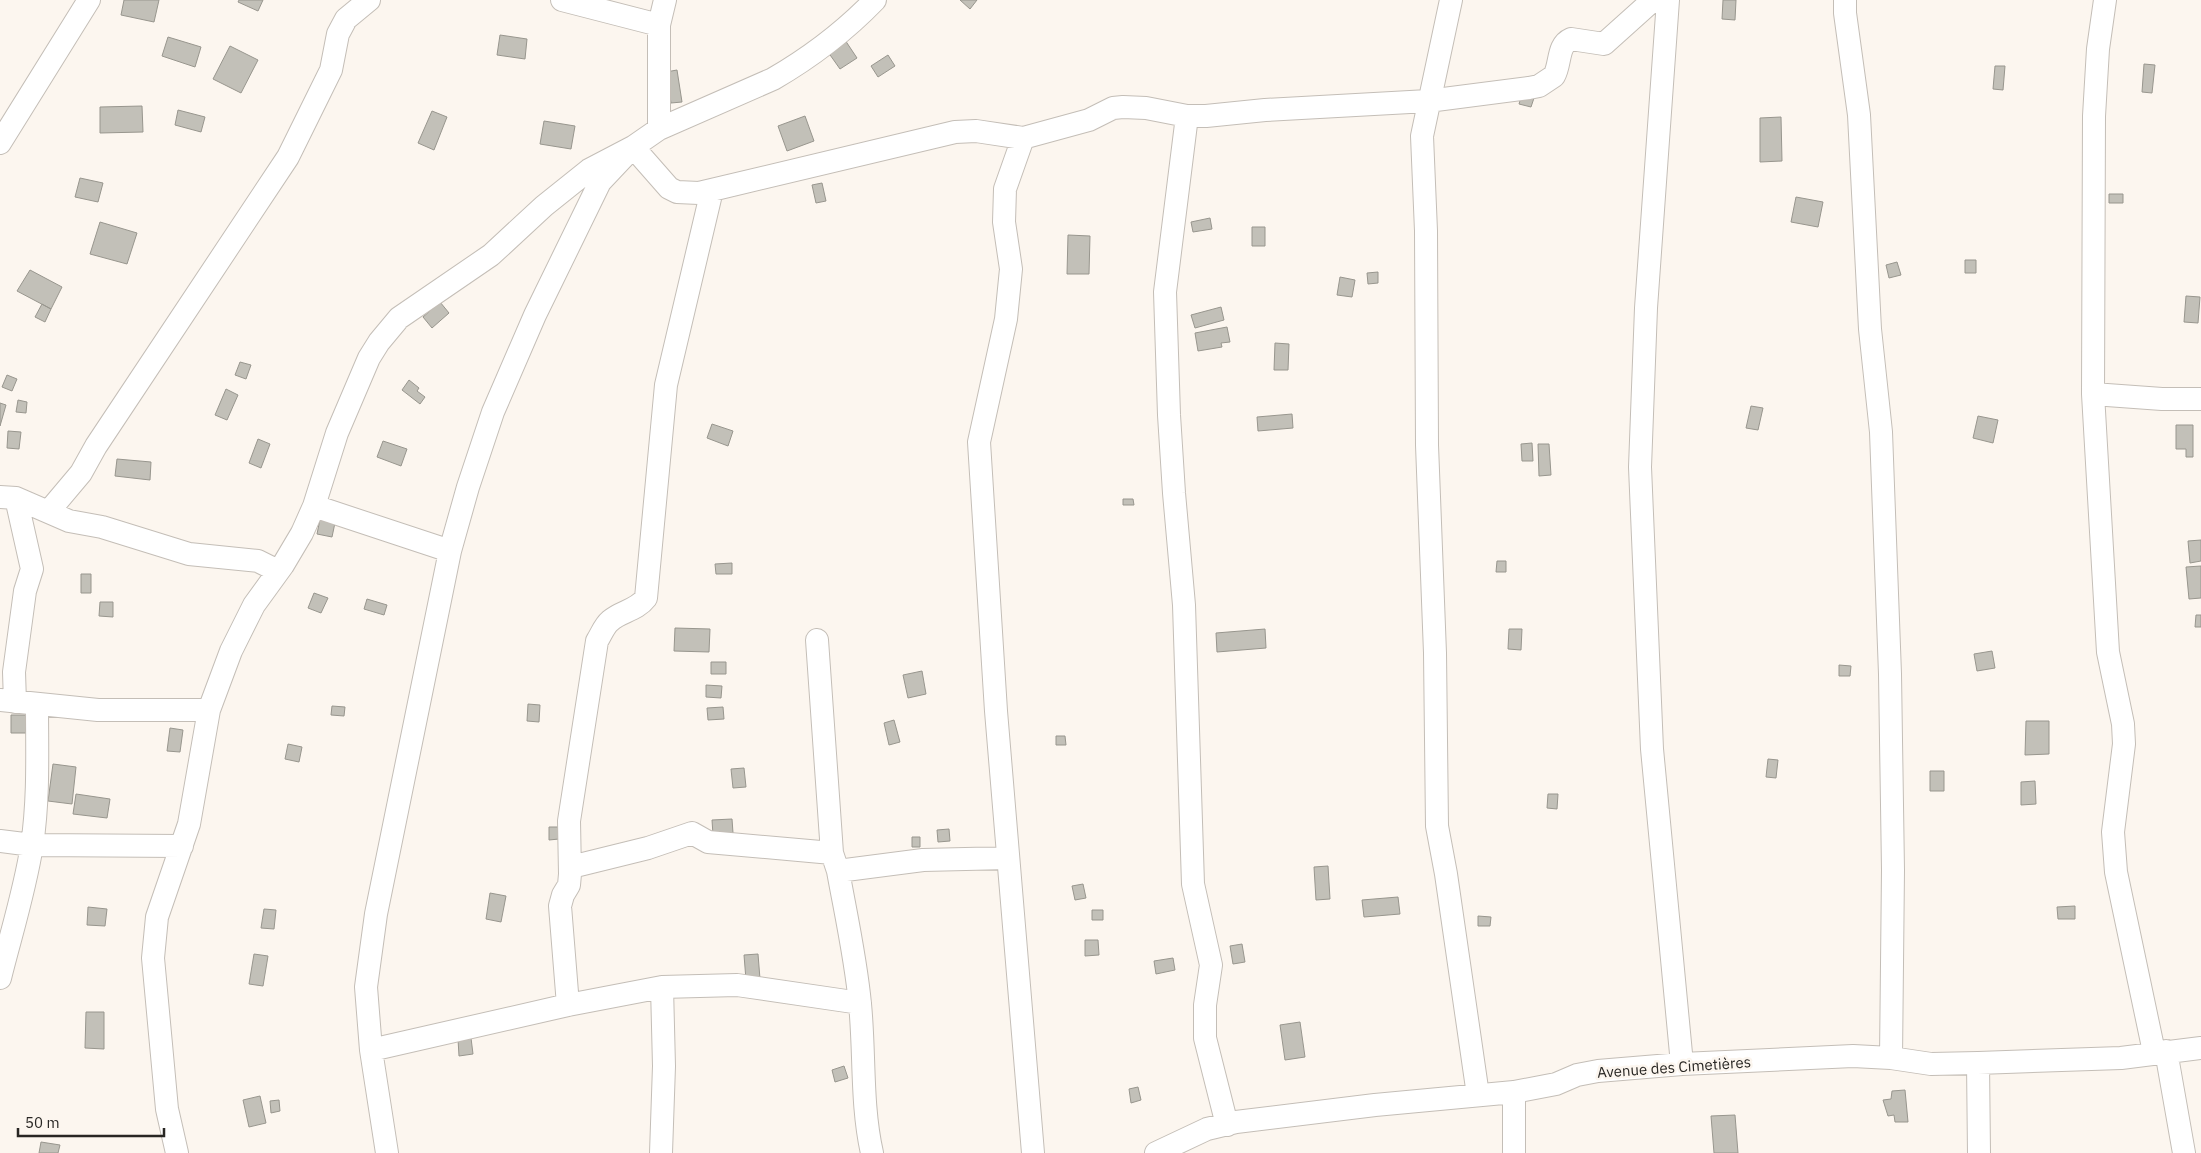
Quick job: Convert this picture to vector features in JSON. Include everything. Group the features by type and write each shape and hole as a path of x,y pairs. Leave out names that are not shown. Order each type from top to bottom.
{"street":[{"path":"0,143 89,0"},
{"path":"49,511 82,473 96,446 288,158 331,70 338,34 346,19 369,0"},
{"path":"562,0 659,26"},
{"path":"660,129 659,26 665,0"},
{"path":"177,1153 167,1109 153,945 157,917 189,824 209,710 232,651 254,605 302,533 314,506 337,433 369,358 388,330 399,318 491,254 544,206 590,170 633,147 660,129 773,79 791,69 842,32 876,0"},
{"path":"1451,0 1422,136 1426,231 1427,445 1435,653 1438,826 1478,1095"},
{"path":"633,147 669,188 677,192 699,193 955,132 976,131 1023,138 1089,120 1113,108 1146,108 1187,116 1428,101 1538,86 1554,76 1562,48 1566,42 1571,40 1604,44 1653,0"},
{"path":"1668,0 1646,308 1640,467 1652,749 1682,1064"},
{"path":"1846,0 1845,13 1859,115 1870,329 1881,432 1890,674 1893,870 1891,1058"},
{"path":"2105,0 2098,49 2094,116 2093,394 2108,652 2123,724 2124,744 2113,832 2114,850 2116,872 2184,1153"},
{"path":"1187,116 1165,292 1169,415 1184,605 1194,884 1211,965 1205,1005 1205,1038 1227,1125"},
{"path":"1023,138 1005,189 1004,222 1011,269 1006,319 979,442 996,711 1033,1153"},
{"path":"387,1153 371,1050 366,987 376,914 450,551 468,487 493,412 535,315 600,182 633,147"},
{"path":"568,1005 560,906 563,895 569,885 571,867 569,821 598,642 609,622 623,613 636,608 646,598 666,385 712,190"},
{"path":"677,192 703,227"},
{"path":"2093,394 2201,399"},
{"path":"8,498 49,511 69,521 102,527 189,554 258,562 278,571"},
{"path":"0,978 32,845 38,779 17,702 14,672 25,591 32,569 8,498"},
{"path":"314,506 450,551"},
{"path":"817,640 836,862 860,1004 865,1111 872,1153"},
{"path":"17,702 98,710 209,710"},
{"path":"571,867 648,848 692,833 708,842 836,862 1008,858"},
{"path":"0,841 32,845 182,846"},
{"path":"371,1050 568,1005 662,987 737,985 860,1004"},
{"path":"661,1153 664,1066 662,987"},
{"name":"Avenue des Cimetières","path":"1156,1153 1207,1129 1227,1125 1365,1106 1514,1092 1556,1084 1584,1074 1682,1064 1854,1056 1891,1058 1931,1064 1978,1063 2121,1058 2201,1048"},
{"path":"1978,1063 1979,1153"},
{"path":"1514,1092 1514,1153"}],"building":[{"path":"124,0 159,0 154,22 121,15"},
{"path":"239,0 263,0 258,11 238,2"},
{"path":"960,0 977,0 970,9"},
{"path":"1723,0 1736,0 1735,20 1722,19"},
{"path":"500,35 527,39 525,59 497,55"},
{"path":"168,37 201,47 195,67 162,56"},
{"path":"845,40 857,58 840,69 828,52"},
{"path":"230,46 258,60 241,93 213,79"},
{"path":"888,55 895,66 878,77 871,66"},
{"path":"2144,64 2155,65 2152,93 2142,92"},
{"path":"1995,66 2005,66 2003,90 1993,89"},
{"path":"677,70 682,102 671,103 666,72"},
{"path":"1522,94 1534,98 1531,107 1519,104"},
{"path":"142,106 143,132 100,133 100,107"},
{"path":"178,110 205,117 201,132 175,125"},
{"path":"432,111 447,117 434,150 418,143"},
{"path":"805,116 814,141 787,151 778,126"},
{"path":"1781,117 1782,161 1760,162 1760,118"},
{"path":"544,121 575,126 571,149 540,144"},
{"path":"80,178 103,183 98,202 75,197"},
{"path":"822,183 826,201 816,203 812,185"},
{"path":"2109,194 2123,194 2123,203 2109,203"},
{"path":"1796,197 1823,202 1818,227 1791,222"},
{"path":"1210,218 1212,229 1193,232 1191,222"},
{"path":"100,222 137,233 127,264 90,254"},
{"path":"1252,227 1265,227 1265,246 1252,246"},
{"path":"1068,235 1090,236 1089,274 1067,274"},
{"path":"1965,260 1976,260 1976,273 1965,273"},
{"path":"1897,262 1901,275 1889,278 1886,265"},
{"path":"30,270 62,287 51,309 17,291"},
{"path":"1378,272 1378,283 1368,284 1367,273"},
{"path":"1340,277 1355,280 1352,297 1337,295"},
{"path":"2186,296 2200,297 2198,323 2184,322"},
{"path":"440,302 449,313 432,328 423,317"},
{"path":"42,304 51,309 45,322 35,317"},
{"path":"1221,307 1224,320 1195,328 1191,315"},
{"path":"1227,327 1230,342 1221,343 1222,347 1198,351 1195,333"},
{"path":"1275,343 1289,344 1288,370 1274,370"},
{"path":"240,362 251,365 246,379 235,375"},
{"path":"7,375 17,379 12,391 2,387"},
{"path":"409,380 419,388 417,391 425,397 420,404 402,390"},
{"path":"226,389 238,395 227,420 215,415"},
{"path":"18,400 27,402 26,413 16,412"},
{"path":"0,403 6,405 0,426"},
{"path":"1751,406 1763,408 1758,430 1746,428"},
{"path":"1292,414 1293,428 1258,431 1257,417"},
{"path":"1978,416 1998,420 1993,443 1973,438"},
{"path":"712,424 733,431 728,446 707,438"},
{"path":"2176,425 2193,425 2193,457 2186,457 2186,449 2176,449"},
{"path":"8,431 21,432 19,449 7,448"},
{"path":"258,439 270,444 261,468 249,463"},
{"path":"383,441 407,449 401,466 377,457"},
{"path":"1532,443 1533,461 1522,461 1521,444"},
{"path":"1538,444 1549,444 1551,475 1539,476"},
{"path":"117,459 151,462 150,480 115,476"},
{"path":"1123,499 1133,499 1134,505 1123,505"},
{"path":"321,514 336,518 332,537 317,534"},
{"path":"2201,540 2201,561 2190,563 2188,541"},
{"path":"1497,561 1506,561 1506,572 1496,572"},
{"path":"732,563 732,574 716,574 715,564"},
{"path":"2201,566 2201,598 2189,599 2186,567"},
{"path":"81,574 91,574 91,593 81,593"},
{"path":"314,593 328,598 321,613 308,608"},
{"path":"367,599 387,605 384,615 364,609"},
{"path":"100,602 113,602 113,617 99,616"},
{"path":"2196,615 2201,615 2201,627 2195,627"},
{"path":"675,628 710,629 709,652 674,651"},
{"path":"1265,629 1266,648 1217,652 1216,633"},
{"path":"1509,629 1522,629 1521,650 1508,649"},
{"path":"1992,651 1995,668 1977,671 1974,654"},
{"path":"711,662 726,662 726,674 711,674"},
{"path":"1839,665 1851,666 1850,676 1839,676"},
{"path":"922,671 926,694 908,698 903,675"},
{"path":"706,685 722,686 721,698 706,697"},
{"path":"528,704 540,705 539,722 527,721"},
{"path":"332,706 345,707 344,716 331,715"},
{"path":"723,707 724,719 708,720 707,708"},
{"path":"11,715 26,715 26,733 11,733"},
{"path":"894,720 900,742 889,745 884,723"},
{"path":"2026,721 2049,721 2049,754 2025,755"},
{"path":"170,728 183,730 180,752 167,751"},
{"path":"1056,736 1065,736 1066,745 1056,745"},
{"path":"288,744 302,747 299,762 285,759"},
{"path":"1768,759 1778,760 1776,778 1766,777"},
{"path":"53,764 76,767 72,804 48,801"},
{"path":"744,768 746,787 733,788 731,769"},
{"path":"1930,771 1944,771 1944,791 1930,791"},
{"path":"2035,781 2036,804 2021,805 2021,782"},
{"path":"76,794 110,799 107,818 73,814"},
{"path":"1548,794 1558,794 1557,809 1547,808"},
{"path":"732,819 733,833 713,835 712,820"},
{"path":"549,827 559,827 559,839 549,840"},
{"path":"949,829 950,841 938,842 937,830"},
{"path":"912,837 920,837 920,847 912,847"},
{"path":"1328,866 1330,899 1316,900 1314,867"},
{"path":"1083,884 1086,898 1075,900 1072,886"},
{"path":"490,893 506,896 501,922 486,919"},
{"path":"1398,897 1400,914 1364,917 1362,900"},
{"path":"2075,906 2075,919 2058,919 2057,907"},
{"path":"88,907 107,909 105,926 87,925"},
{"path":"264,909 276,910 274,929 261,928"},
{"path":"1092,910 1103,910 1103,920 1092,920"},
{"path":"1478,916 1491,917 1490,926 1478,926"},
{"path":"1085,940 1098,940 1099,955 1085,956"},
{"path":"1242,944 1245,962 1233,964 1230,946"},
{"path":"254,954 268,956 263,986 249,984"},
{"path":"758,954 760,979 746,980 744,955"},
{"path":"1173,958 1175,970 1156,974 1154,961"},
{"path":"86,1012 104,1012 104,1049 85,1048"},
{"path":"1300,1022 1305,1057 1285,1060 1280,1025"},
{"path":"471,1038 473,1054 459,1056 458,1039"},
{"path":"844,1066 848,1078 835,1082 832,1070"},
{"path":"1138,1087 1141,1100 1131,1103 1129,1089"},
{"path":"1905,1090 1908,1122 1895,1122 1894,1115 1888,1116 1883,1100 1891,1099 1892,1091"},
{"path":"260,1096 266,1123 249,1127 243,1100"},
{"path":"279,1100 280,1111 271,1113 270,1101"},
{"path":"1735,1115 1738,1153 1714,1153 1711,1116"},
{"path":"41,1142 60,1145 58,1153 39,1153"}]}
